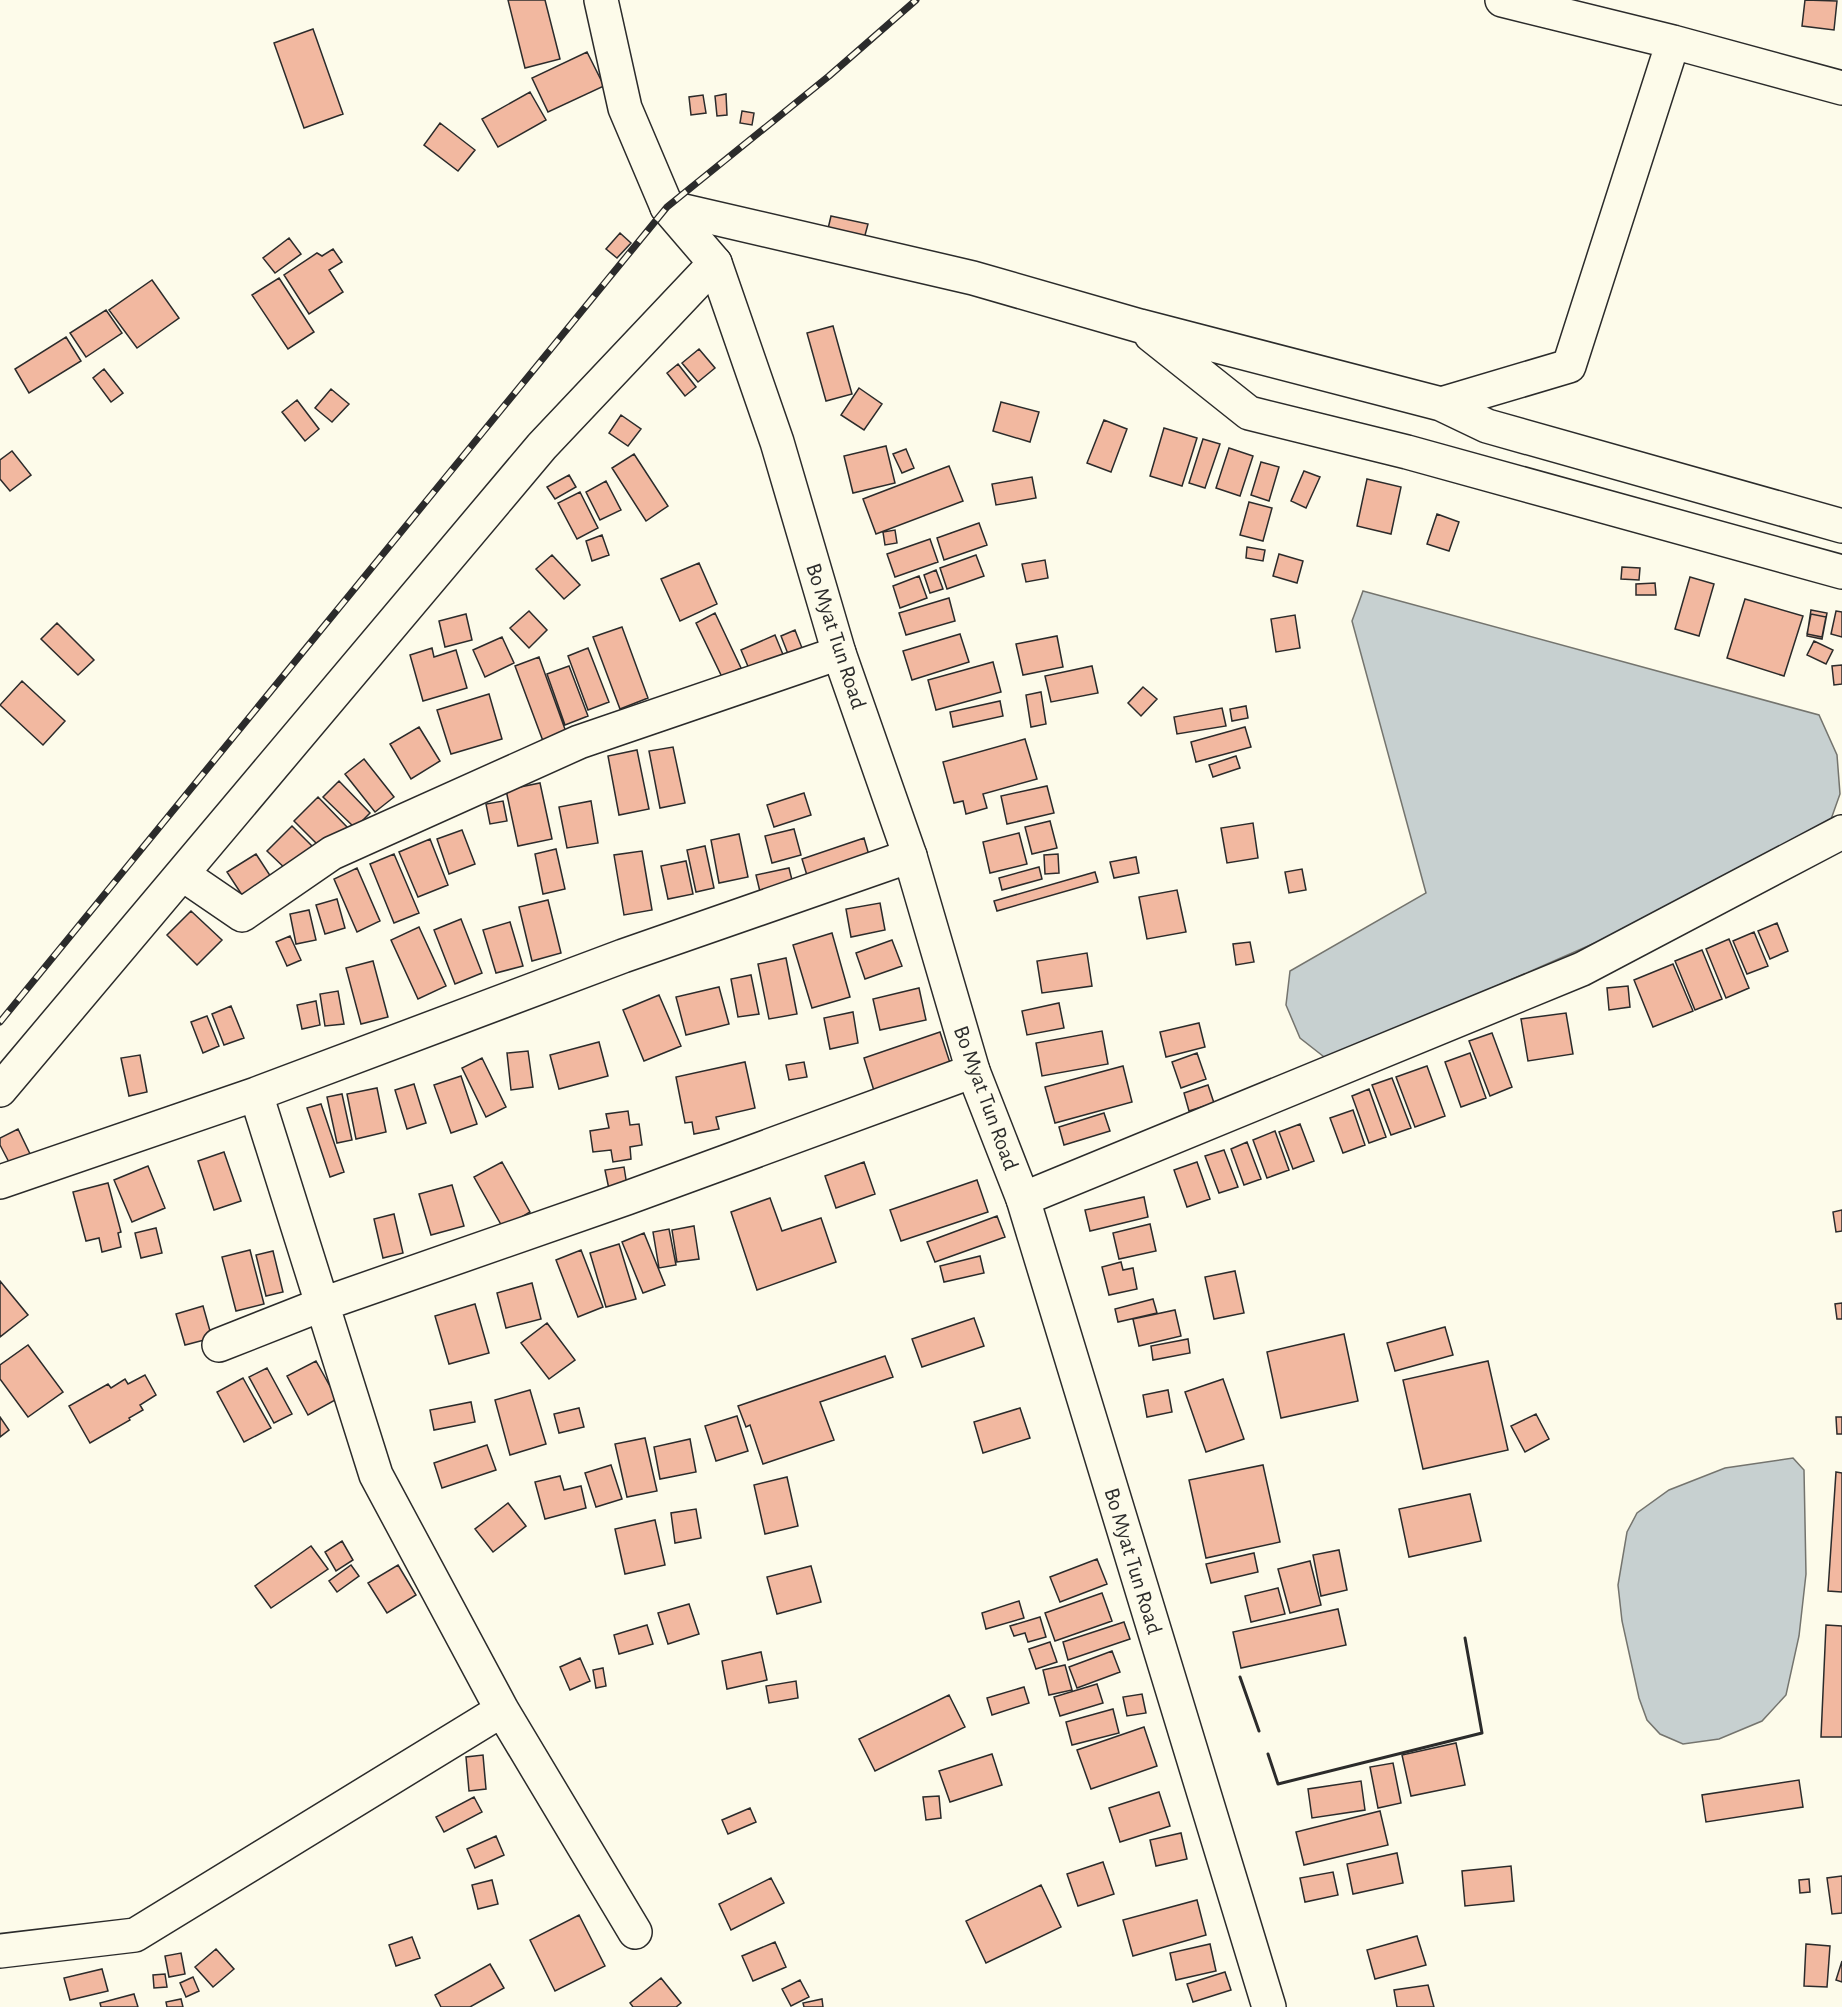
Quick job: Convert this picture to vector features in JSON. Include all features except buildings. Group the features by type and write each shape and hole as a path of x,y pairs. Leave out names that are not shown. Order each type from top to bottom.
{"street":[{"name":"Bo Myat Tun Road","path":"601,0 625,108 666,207 715,262 777,442 839,653 910,856 973,1071 1023,1200 1269,2007"},
{"path":"1502,0 1673,42 1842,88"},
{"path":"1441,404 1569,366 1673,42"},
{"path":"666,207 973,278 1140,326 1441,404 1487,426 1842,526"},
{"path":"0,1090 542,446 715,262"},
{"path":"1140,326 1249,413 1407,452 1842,572"},
{"path":"182,874 242,915 332,854 579,742 839,653"},
{"path":"1023,1200 1582,969 1842,832"},
{"path":"0,1182 256,1094 612,960 910,856"},
{"path":"219,1345 323,1304 627,1198 973,1071"},
{"path":"256,1094 376,1475 502,1710 634,1932"},
{"path":"0,1952 135,1935 502,1710"}],"shaded area":[{"path":"1363,591 1819,715 1837,755 1840,794 1824,839 1775,864 1328,1060 1300,1038 1286,1005 1290,971 1426,893 1352,621"},
{"path":"1793,1458 1804,1470 1806,1574 1799,1636 1786,1695 1762,1721 1719,1739 1683,1744 1660,1734 1647,1720 1639,1698 1622,1621 1618,1585 1627,1532 1637,1513 1669,1490 1725,1468"}],"railway":[{"path":"0,1022 667,207 829,76 916,0"}],"wall":[{"path":"1268,1754 1278,1784 1482,1733 1465,1638"},
{"path":"1240,1677 1259,1731"}]}
